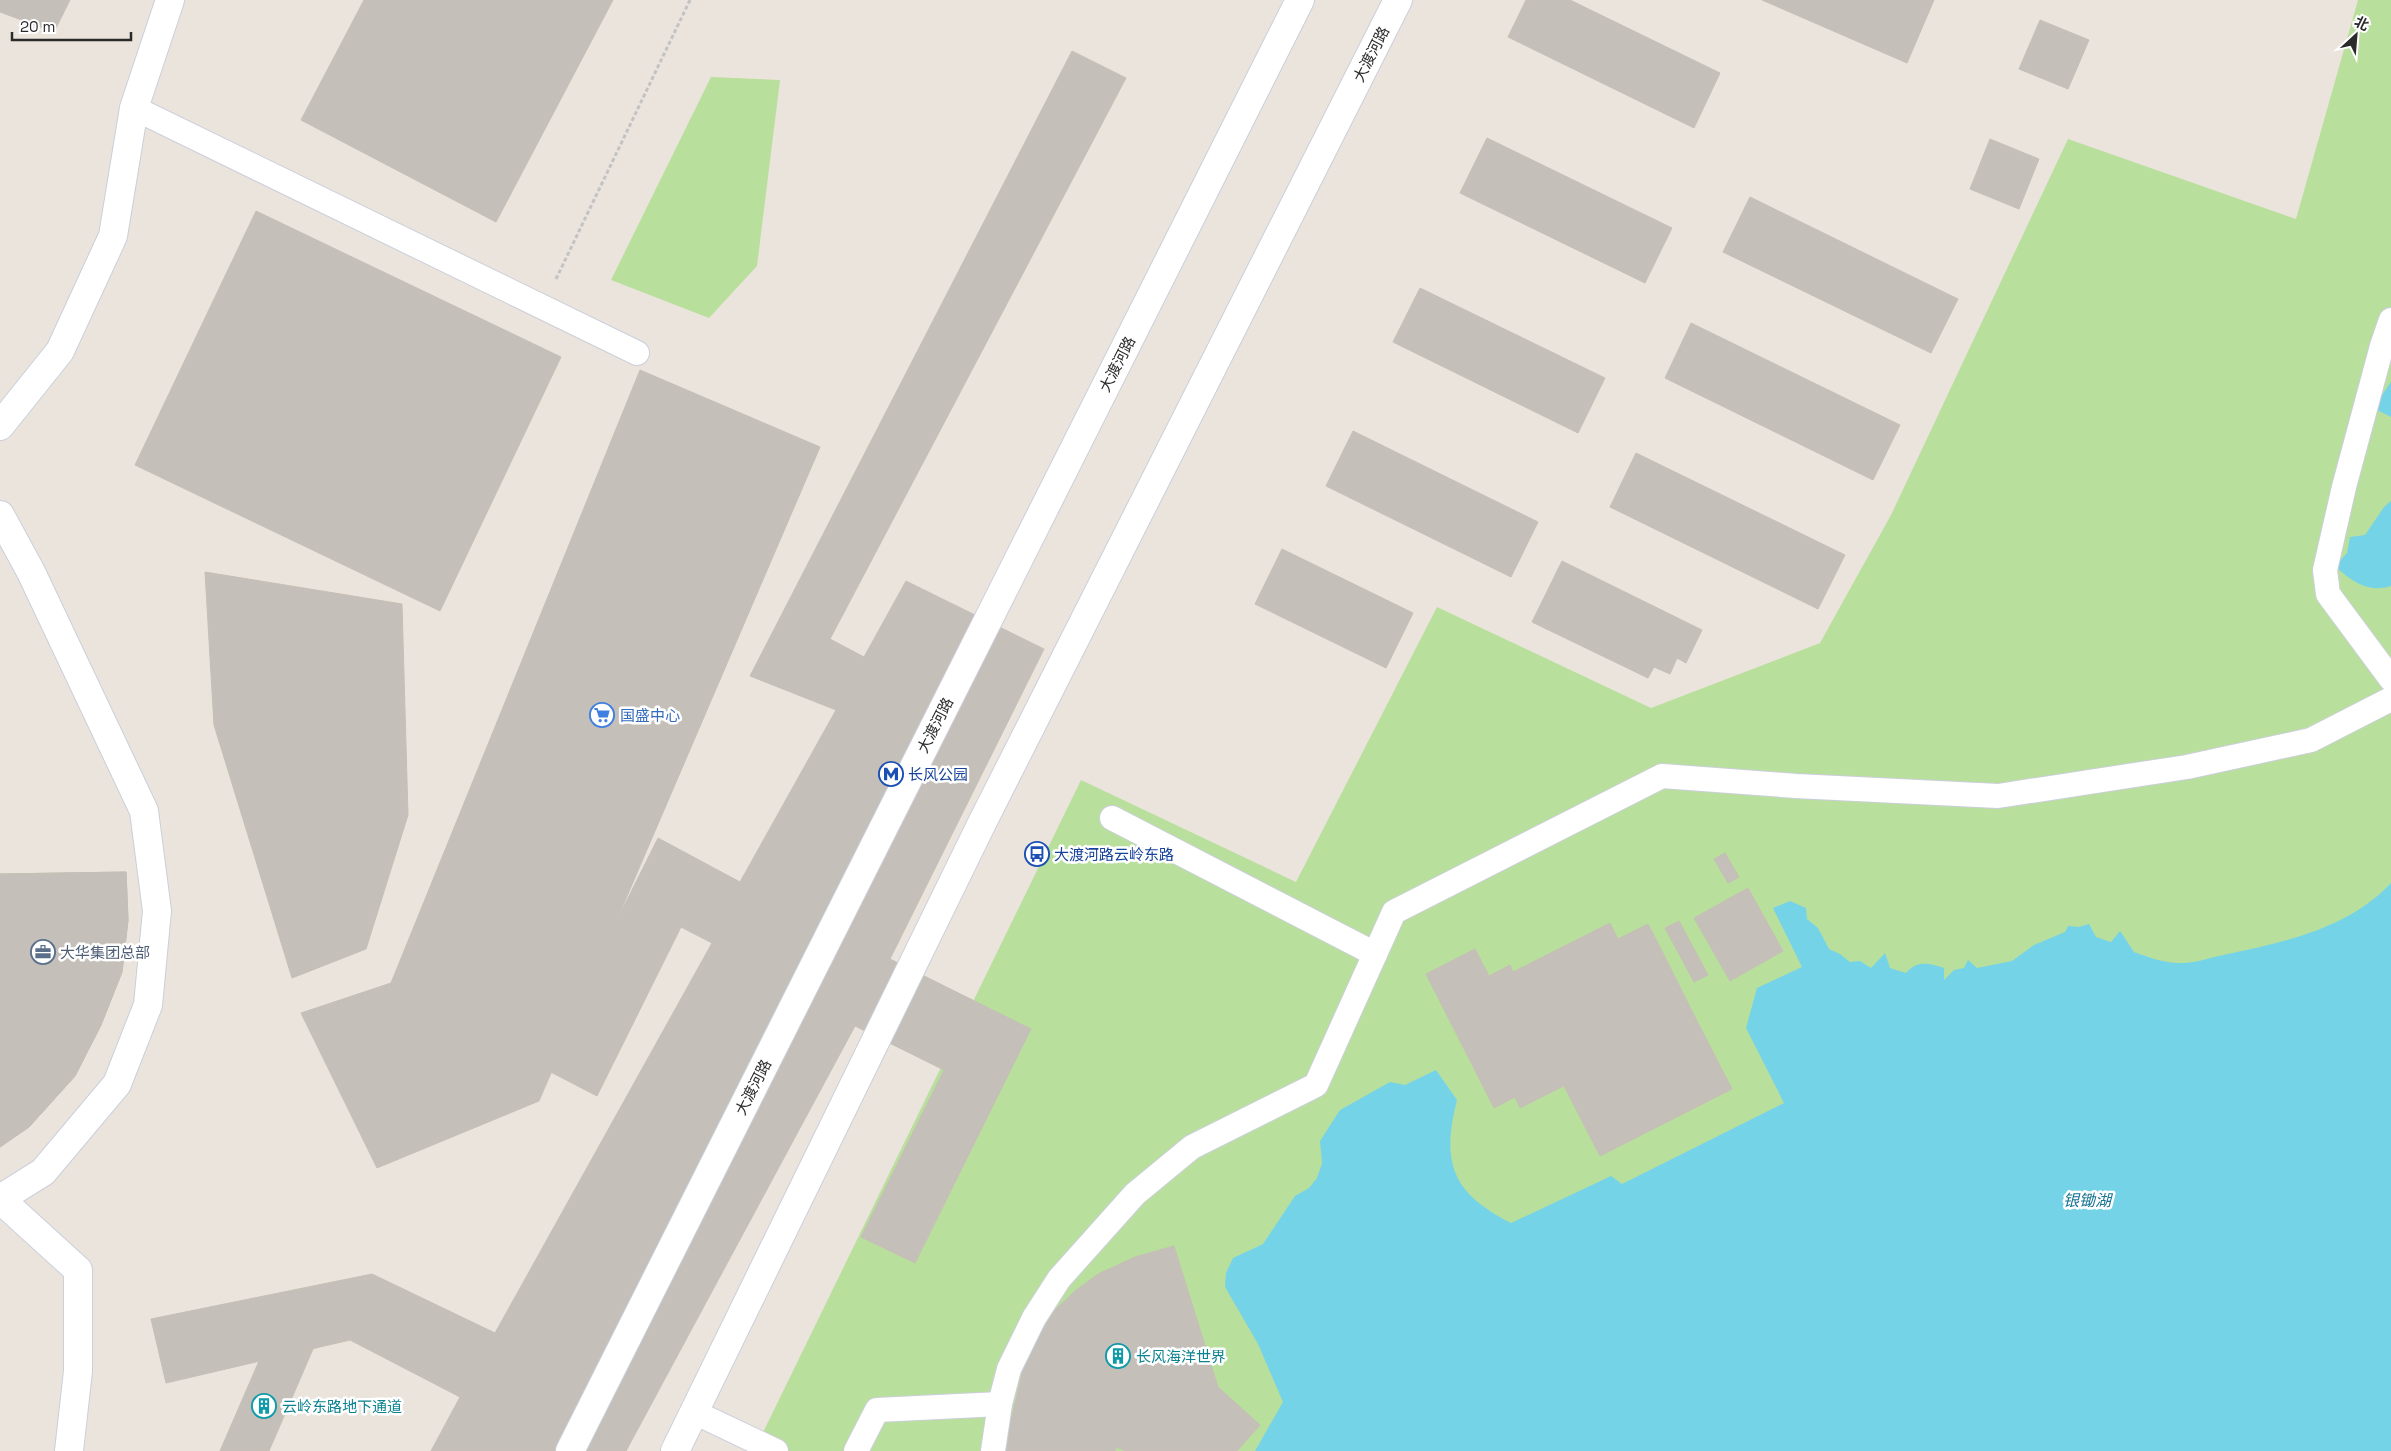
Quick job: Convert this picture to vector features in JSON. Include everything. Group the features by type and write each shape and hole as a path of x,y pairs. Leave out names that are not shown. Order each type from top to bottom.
{"main road":[{"path":"0,426 60,351 114,236 134,108 170,0"},
{"name":"大渡河路","path":"570,1451 1300,0"},
{"name":"大渡河路","path":"675,1451 987,814 1398,0"},
{"path":"0,515 31,572 144,810 157,911 148,1005 116,1084 43,1172 0,1199 78,1270 78,1371 68,1451"}],"lane":[{"path":"134,108 637,353"},
{"path":"2391,320 2344,486 2325,570 2328,594 2391,679"},
{"path":"993,1451 1000,1404 1009,1369 1034,1318 1059,1279 1135,1194 1192,1147 1316,1085 1394,912 1662,776 1796,786 1998,796 2187,767 2311,740 2391,700"},
{"path":"1112,818 1375,954"},
{"path":"856,1451 877,1410 1000,1404"},
{"path":"694,1412 776,1451"}],"path":[{"path":"542,308 690,0"}],"green space":[{"path":"2358,0 2391,0 2391,1451 754,1451 1081,780 1296,882 1437,607 1651,708 1820,643 1891,515 2068,139 2296,219"},
{"path":"711,77 780,80 757,266 709,318 611,280"}],"water":[{"path":"2391,382 2391,417 2373,408"},
{"path":"2391,501 2391,586 2375,588 2361,585 2335,566 2347,553 2350,537 2365,535 2384,507"},
{"name":"银锄湖","path":"2391,883 2391,1451 1255,1451 1283,1402 1258,1344 1225,1287 1226,1273 1233,1258 1263,1244 1295,1196 1309,1188 1317,1178 1322,1163 1320,1141 1340,1110 1390,1082 1405,1085 1436,1070 1457,1100 1450,1142 1451,1159 1456,1174 1464,1188 1475,1200 1511,1223 1611,1176 1622,1184 1784,1103 1746,1028 1757,988 1802,967 1773,908 1790,901 1806,908 1807,919 1818,928 1829,949 1840,954 1850,962 1860,961 1871,968 1885,953 1890,968 1906,973 1919,964 1933,965 1944,968 1944,980 1954,970 1964,968 1968,960 1977,968 2012,961 2034,945 2065,932 2068,926 2079,927 2089,924 2096,937 2111,942 2120,931 2134,952 2145,956 2173,963 2197,961 2272,944 2315,931 2356,911"}],"building":[{"path":"0,0 70,0 54,32 0,12"},
{"path":"364,0 613,0 496,222 301,120"},
{"path":"1526,0 1570,0 1720,73 1694,128 1508,37"},
{"path":"1762,0 1934,0 1907,63"},
{"path":"2040,20 2089,40 2068,89 2019,69"},
{"name":"长风公园","path":"1072,51 1126,78 830,639 864,657 906,581 1044,649 890,959 1031,1029 915,1263 861,1237 944,1070 855,1026 626,1451 431,1451 460,1397 350,1340 166,1383 151,1319 372,1274 495,1333 712,943 681,927 597,1096 543,1068 658,838 740,882 836,710 750,676"},
{"path":"1487,138 1672,228 1645,283 1460,193"},
{"path":"1990,139 2039,159 2019,209 1970,189"},
{"path":"1750,197 1958,299 1931,353 1723,252"},
{"path":"256,211 561,357 440,611 135,465"},
{"path":"1420,288 1605,378 1578,433 1393,342"},
{"path":"1691,323 1900,425 1873,480 1665,378"},
{"name":"国盛中心","path":"640,370 820,447 539,1101 377,1168 301,1013 391,983"},
{"path":"1353,431 1538,522 1511,577 1326,486"},
{"path":"1636,453 1845,555 1818,609 1610,507"},
{"path":"1282,549 1413,613 1386,668 1255,604"},
{"path":"1562,561 1702,630 1686,663 1677,658 1670,674 1654,667 1648,678 1532,622"},
{"path":"205,572 402,604 408,815 366,949 292,978 214,725"},
{"path":"1725,853 1739,877 1728,883 1714,859"},
{"path":"126,872 128,920 122,972 101,1025 75,1076 29,1127 0,1147 0,874"},
{"path":"126,872 128,920 122,972 101,1025 75,1076 29,1127 0,1147 0,874"},
{"path":"1748,888 1783,951 1730,981 1694,918"},
{"path":"1679,921 1708,975 1694,982 1665,928"},
{"path":"1610,923 1618,939 1602,947 1619,981 1665,957 1696,1019 1520,1108 1515,1097 1494,1108 1426,974 1475,949 1489,976 1510,965 1513,972"},
{"path":"1648,924 1665,957 1619,981 1602,947"},
{"path":"1696,1019 1732,1089 1600,1156 1564,1086"},
{"name":"长风海洋世界","path":"1174,1246 1218,1387 1260,1425 1237,1451 1126,1451 1116,1447 1115,1451 1004,1451 1024,1365 1032,1347 1055,1310 1075,1291 1098,1274 1135,1257"},
{"name":"云岭东路地下通道","path":"313,1349 269,1451 220,1451 259,1361"}],"place":[{"name":"国盛中心","path":"602,715"},
{"name":"长风公园","path":"891,774"},
{"name":"大渡河路云岭东路","path":"1037,854"},
{"name":"大华集团总部","path":"43,952"},
{"name":"长风海洋世界","path":"1118,1356"},
{"name":"云岭东路地下通道","path":"264,1406"}]}
